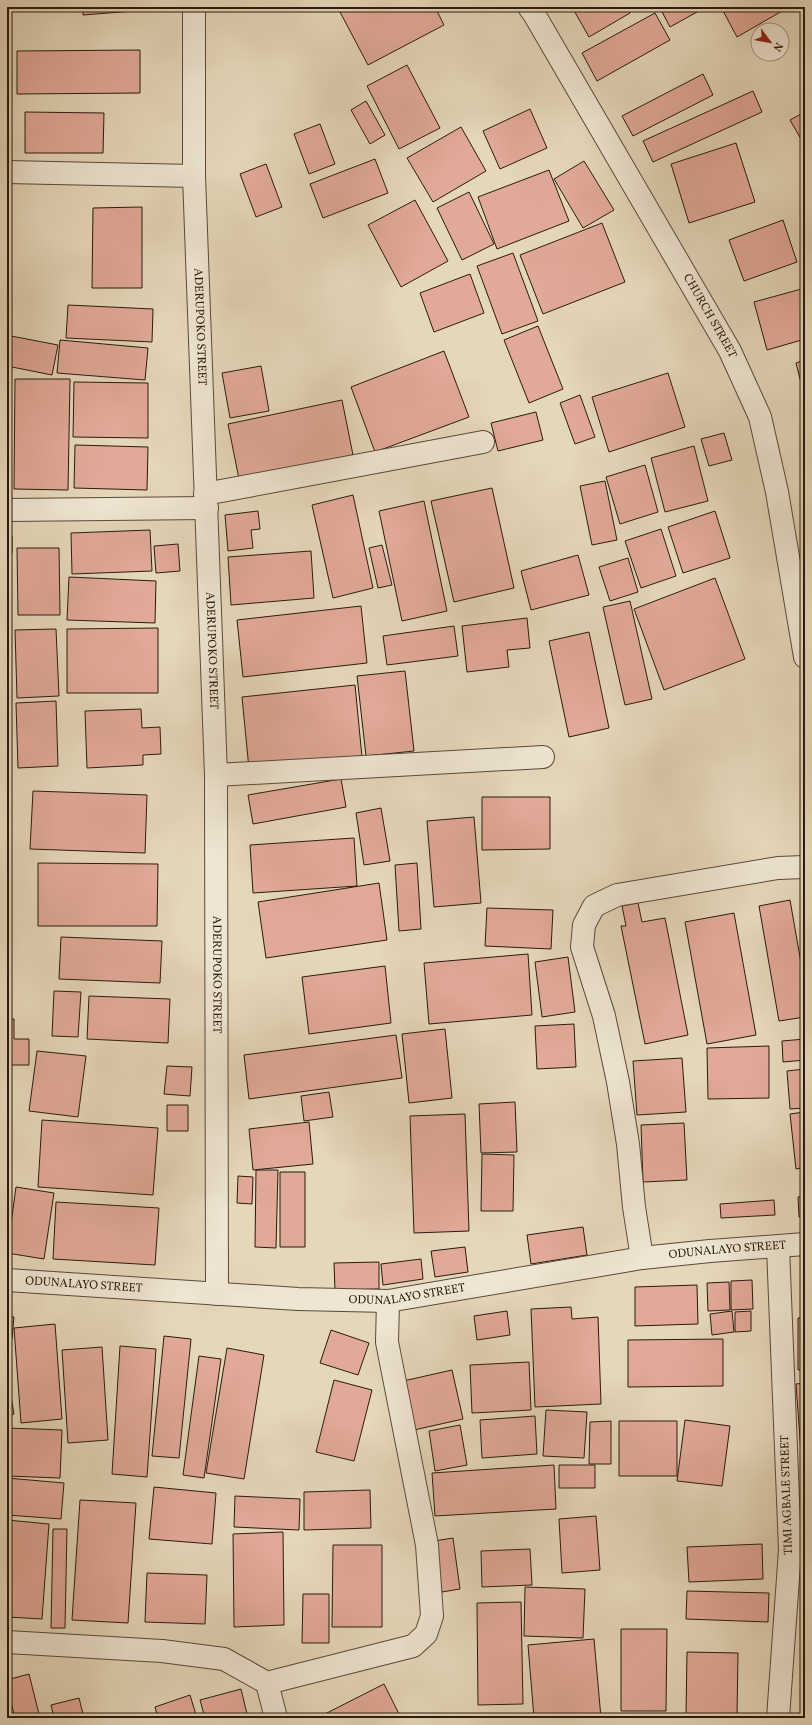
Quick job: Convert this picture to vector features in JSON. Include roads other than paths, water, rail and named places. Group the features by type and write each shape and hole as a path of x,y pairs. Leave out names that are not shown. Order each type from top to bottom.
{"street":[{"name":"ADERUPOKO STREET","path":"194,7 194,176 216,775 217,1294"},
{"name":"CHURCH STREET","path":"528,7 534,14 730,351 760,417 777,492 805,657"},
{"path":"7,172 194,176"},
{"path":"7,510 206,501 483,442"},
{"path":"216,775 543,757"},
{"path":"642,1258 634,1207 628,1144 618,1082 604,1016 582,947 584,925 594,906 617,895 778,868 805,867"},
{"name":"ODUNALAYO STREET","path":"7,1280 298,1299 388,1301 642,1258 710,1250 778,1247 805,1244"},
{"name":"TIMI AGBALE STREET","path":"778,1247 790,1550 778,1718"},
{"path":"7,1642 162,1651 224,1659 266,1683 413,1646 426,1634 432,1616 427,1545 387,1342 388,1301"},
{"path":"266,1683 276,1718"}]}
